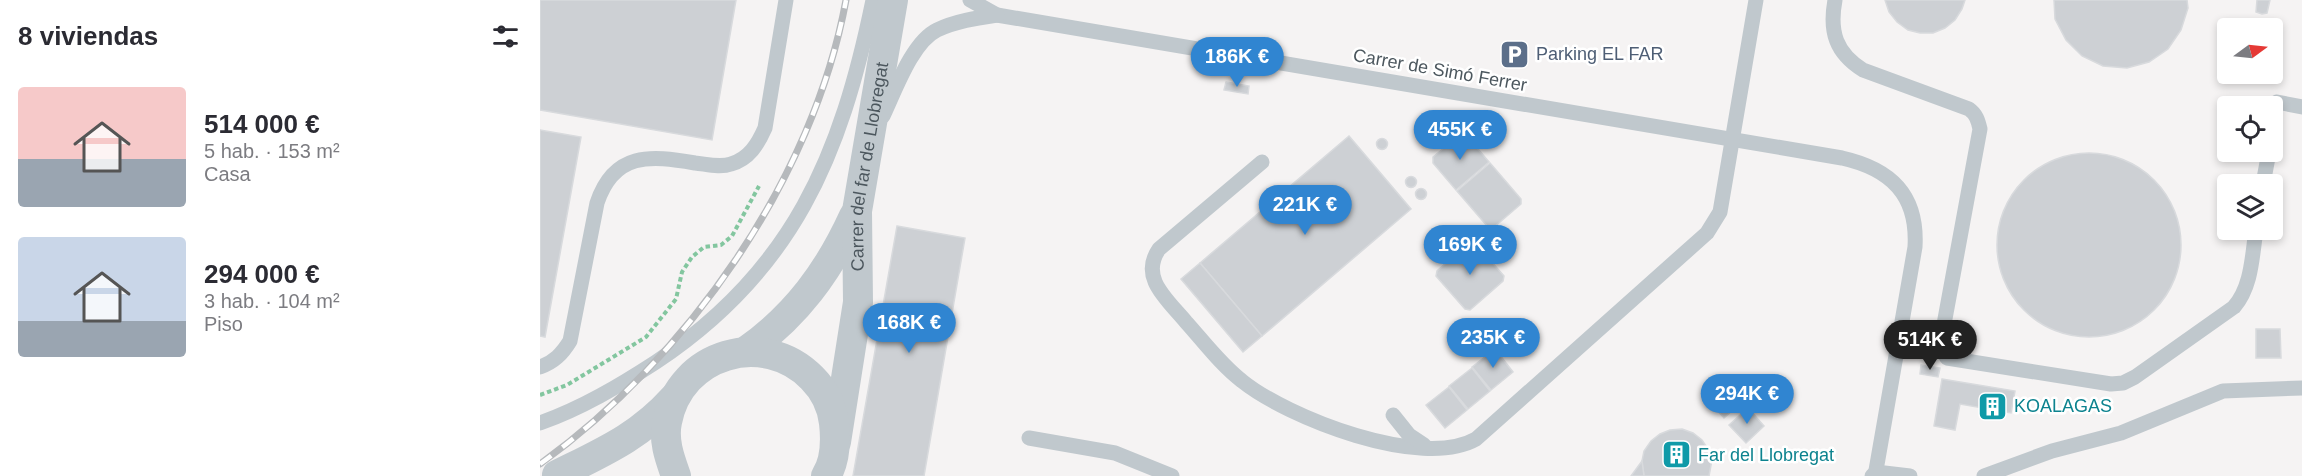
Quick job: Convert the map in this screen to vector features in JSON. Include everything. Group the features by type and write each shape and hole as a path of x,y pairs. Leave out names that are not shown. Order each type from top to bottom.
{"street":[{"name":"Carrer del far de Llobregat","path":"826,476 836,442 858,302 857,211 893,0"},
{"path":"746,351 763,339 792,312 816,283 838,252 857,211"},
{"name":"Carrer del far de Llobregat","path":"676,476 667,452 667,423 676,396 694,373 718,357 746,351 775,354 801,367 821,387 833,414 836,442"},
{"path":"554,475 620,443 644,428 676,396"},
{"path":"554,475 604,476"}],"lane":[{"path":"540,367 551,363 563,352 570,341 597,203 602,189 613,175 623,166 648,158 664,157 710,165 730,165 753,150 765,128 786,0"},
{"path":"540,423 590,402 649,367 699,331 750,284 790,230 834,144 855,78 873,0"},
{"path":"970,0 997,15"},
{"path":"1262,162 1159,249 1151,268 1158,289 1241,381 1309,420 1348,435 1393,444 1442,449 1466,445 1476,439 1707,233 1720,212 1756,0"},
{"path":"1834,0 1833,32 1839,48 1848,61 1863,70 1969,109 1978,121 1980,129 1940,346 1947,358 2111,384 2123,382 2135,377 2234,307 2247,286 2254,240"},
{"path":"868,147 920,44 938,30 968,20 997,15"},
{"name":"Carrer de Simó Ferrer","path":"997,15 1842,158 1876,168 1901,190 1914,217 1916,232 1874,474"},
{"path":"2283,103 2302,106"},
{"path":"1984,476 2052,451 2121,433 2223,391 2302,388"},
{"path":"1393,415 1416,441 1442,449"},
{"path":"1029,438 1114,453 1173,476"},
{"path":"1874,474 1910,476"}],"path":[{"path":"540,395 567,385 646,337 676,299 682,272 692,257 704,247 721,245 732,236 759,186"}],"building":[{"path":"540,0 736,0 712,140 540,110"},
{"path":"1885,0 1965,0 1955,20 1945,28 1933,33 1920,33 1908,30 1897,22 1889,12"},
{"path":"2054,0 2187,0 2188,8 2181,30 2168,49 2149,62 2127,68 2103,66 2082,56 2066,40 2055,19"},
{"path":"2257,0 2270,0 2267,13 2256,12"},
{"path":"1226,82 1249,86 1248,94 1224,90"},
{"path":"540,130 581,137 545,337 540,336"},
{"path":"1461,134 1466,135 1489,162 1456,190 1433,163 1433,157"},
{"path":"1349,136 1411,209 1262,336 1200,263"},
{"path":"1382,138 1388,144 1382,150 1376,144"},
{"path":"2089,153 2124,160 2154,180 2174,210 2181,245 2174,280 2154,310 2124,330 2089,337 2054,330 2024,310 2004,280 1997,245 2004,210 2024,180 2054,160"},
{"path":"1490,163 1521,199 1521,204 1493,228 1488,227 1457,191"},
{"path":"1411,176 1417,182 1411,188 1405,182"},
{"path":"1421,188 1427,194 1421,200 1415,194"},
{"path":"897,226 965,238 924,476 853,476"},
{"path":"1470,242 1475,243 1504,276 1503,281 1470,310 1465,309 1436,276 1437,271"},
{"path":"1200,263 1262,336 1243,352 1181,279"},
{"path":"2256,329 2280,329 2281,358 2256,358"},
{"path":"1495,349 1513,372 1491,390 1472,367"},
{"path":"1921,365 1940,368 1938,377 1920,374"},
{"path":"1472,368 1490,391 1468,409 1449,386"},
{"name":"KOALAGAS","path":"1942,379 2015,391 2011,413 1960,404 1955,430 1934,426"},
{"path":"1726,383 1743,401 1724,418 1708,400"},
{"path":"1449,387 1467,410 1445,428 1426,405"},
{"path":"1748,408 1764,426 1746,443 1729,425"},
{"name":"Far del Llobregat","path":"1682,429 1693,433 1708,449 1712,460 1709,476 1644,476 1642,461 1644,451 1651,441 1670,430"},
{"path":"1642,461 1644,476 1631,476"}],"railway":[{"path":"540,464 594,421 645,372 693,318 736,260 773,198 805,134 829,67 846,0"}],"place":[{"name":"Parking EL FAR","path":"1515,54"},
{"name":"KOALAGAS","path":"1993,406"},
{"name":"Far del Llobregat","path":"1677,455"}]}
